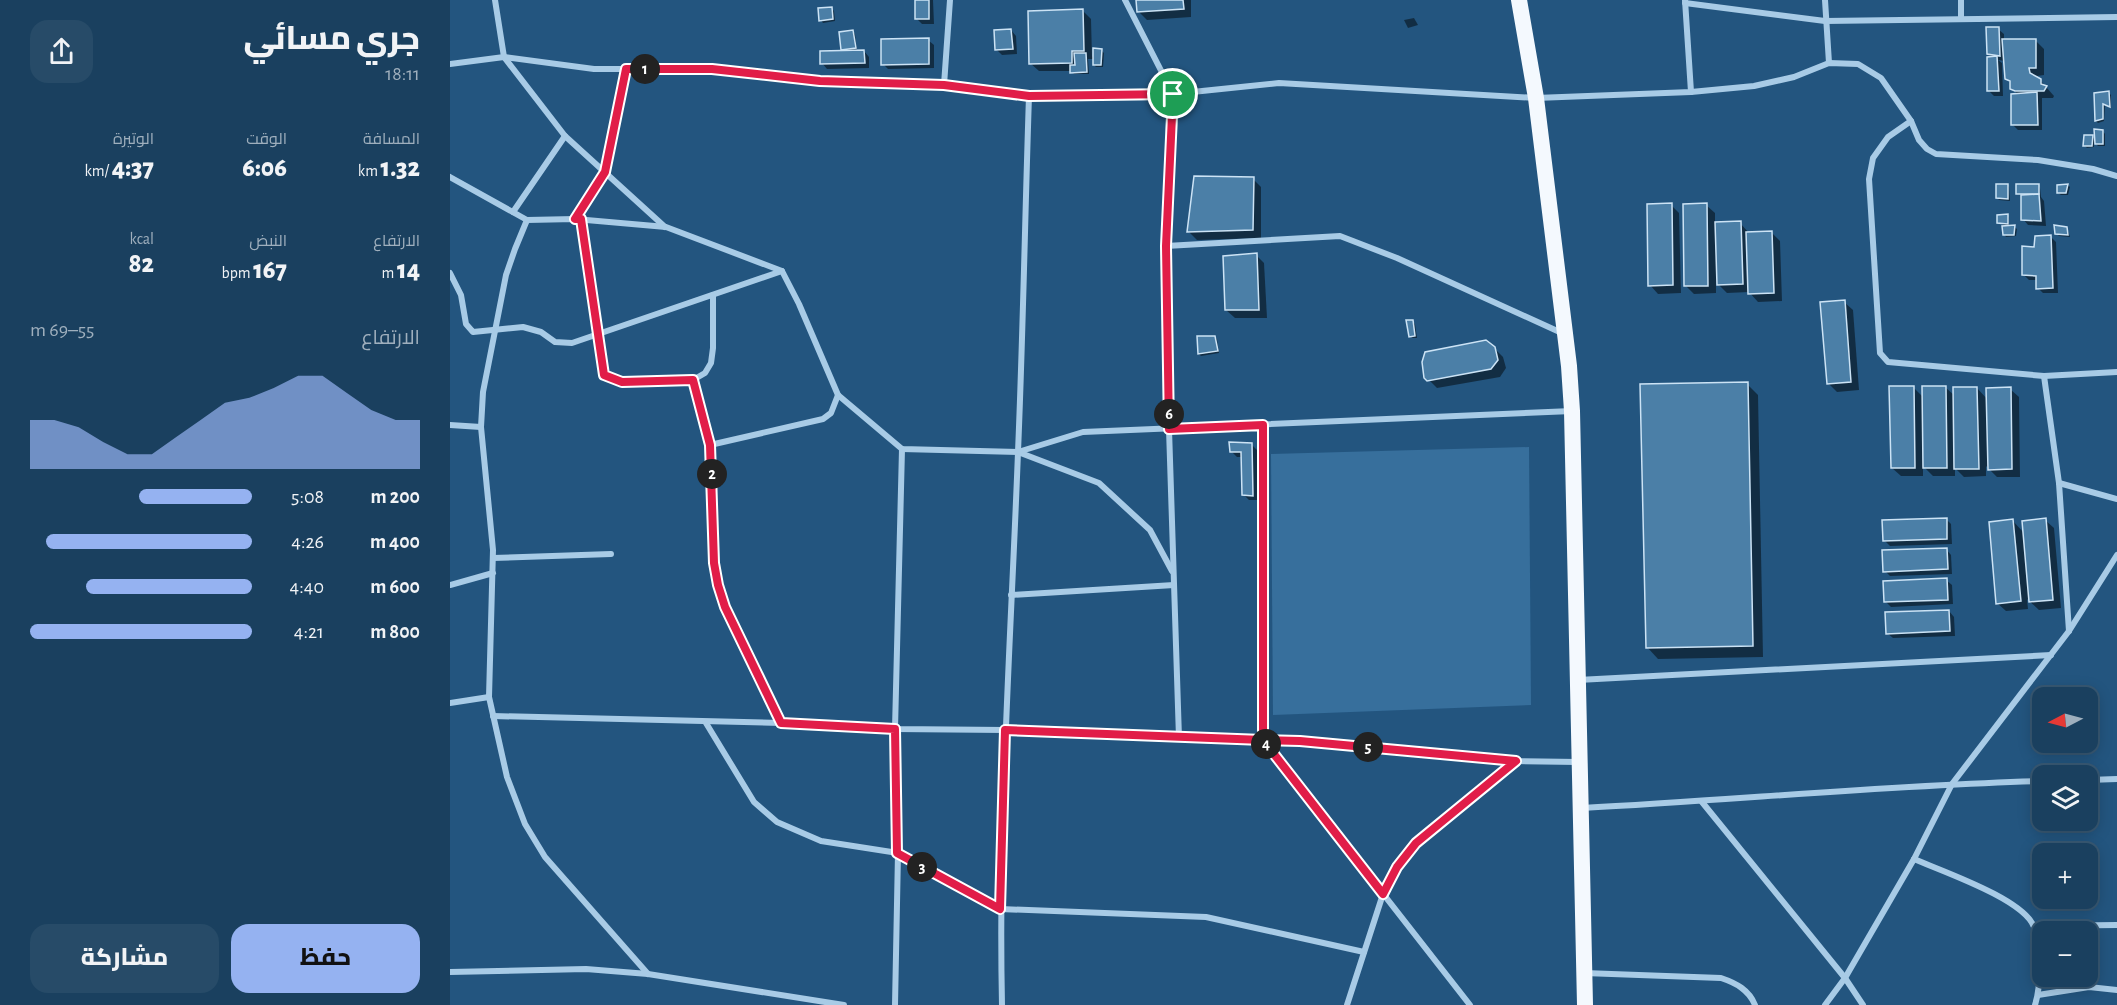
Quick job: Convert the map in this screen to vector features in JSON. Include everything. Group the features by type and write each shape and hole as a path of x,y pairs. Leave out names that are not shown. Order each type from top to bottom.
{"highway":[{"path":"1519,0 1536,98 1569,366 1572,411 1585,1005"}],"street":[{"path":"495,0 504,57 565,136 666,227"},
{"path":"944,85 950,0"},
{"path":"1125,0 1173,94 1166,246 1169,429 1179,738"},
{"path":"1825,0 1829,63"},
{"path":"1961,0 1961,18"},
{"path":"1691,92 1685,1 1825,21 2117,17"},
{"path":"450,64 504,57 594,69 712,69 820,81 944,85 1029,96 1173,94 1279,83 1536,98 1691,92 1754,86 1794,77 1829,63 1858,64 1881,78 1911,121 1919,140 1927,149 1936,154 2038,160 2093,169 2117,176"},
{"path":"626,69 605,172 578,219 604,375 622,382 693,380 705,373 711,363 713,348 713,295"},
{"path":"1002,1005 1000,909 1005,730 1018,452 1029,96"},
{"path":"1911,121 1888,137 1872,158 1869,179 1880,353 1888,362 2044,376 2117,372"},
{"path":"513,212 565,136"},
{"path":"450,177 527,220 578,219 666,227 782,271 799,304 838,395 902,449 1018,452 1083,432 1572,411"},
{"path":"527,220 514,249 506,275 483,392 481,427 493,558 489,697 507,777 525,824 545,857 648,974"},
{"path":"1166,246 1340,236 1397,258 1564,334"},
{"path":"450,273 461,295 469,329 478,333 513,326 523,327 541,332 547,338 563,344 597,335 782,271"},
{"path":"2044,376 2060,483 2069,631"},
{"path":"693,380 710,445 714,563 718,585 725,607 781,723"},
{"path":"710,445 816,422 831,413 838,395"},
{"path":"450,425 481,427"},
{"path":"1263,425 1263,740 1470,1005"},
{"path":"894,1005 897,853 895,729 902,449"},
{"path":"1018,452 1099,483 1150,530 1174,574"},
{"path":"2060,483 2117,499"},
{"path":"493,558 611,554"},
{"path":"1825,1005 1845,978 1914,859 1952,783 2069,631 2117,555"},
{"path":"450,585 492,573"},
{"path":"1011,595 1174,585"},
{"path":"1578,680 2051,655"},
{"path":"450,703 489,697"},
{"path":"493,716 706,723 781,723 895,729 1005,730 1300,741 1516,761 1579,762"},
{"path":"706,723 754,802 777,822 821,841 897,853 1000,909 1206,917 1364,952"},
{"path":"1347,1005 1383,894 1397,867 1416,843 1516,761"},
{"path":"2098,780 2117,779"},
{"path":"1581,808 1702,802 1952,783 2032,781"},
{"path":"1702,802 1845,978 1863,1005"},
{"path":"1914,859 1996,894 2023,913 2032,924"},
{"path":"2098,925 2117,925"},
{"path":"450,972 586,969 648,974 844,1005"},
{"path":"1584,973 1721,978 1745,990 1755,1005"},
{"path":"2035,1005 2039,987"},
{"path":"2038,995 2096,987 2117,990"}],"shaded area":[{"path":"1529,447 1531,705 1273,715 1271,454"}],"building":[{"path":"915,0 929,0 929,19 915,19"},
{"path":"1136,0 1183,0 1184,9 1137,12"},
{"path":"832,7 833,19 819,21 818,8"},
{"path":"1083,9 1084,51 1072,51 1072,63 1029,64 1028,11"},
{"path":"1986,27 1999,27 2000,56 1987,54"},
{"path":"1011,29 1013,49 995,50 994,30"},
{"path":"853,30 856,48 841,50 839,32"},
{"path":"929,38 929,64 881,65 881,39"},
{"path":"2002,39 2036,39 2036,68 2029,68 2030,73 2041,79 2041,84 2047,86 2044,91 2010,89 2010,81 2005,79"},
{"path":"1093,48 1102,49 1101,65 1093,65"},
{"path":"864,50 865,63 820,64 820,51"},
{"path":"1074,53 1086,53 1087,72 1070,73 1070,65 1075,65"},
{"path":"1997,56 1999,91 1987,91 1987,57"},
{"path":"2109,91 2110,107 2103,104 2103,119 2095,121 2094,93"},
{"path":"2037,92 2038,125 2011,125 2011,94"},
{"path":"2094,129 2103,130 2103,144 2095,144"},
{"path":"2084,135 2093,135 2092,146 2083,146"},
{"path":"1194,176 1254,177 1253,230 1187,232"},
{"path":"1996,184 2008,184 2008,199 1996,198"},
{"path":"2016,184 2039,184 2039,194 2016,194"},
{"path":"2068,184 2066,193 2057,193 2057,185"},
{"path":"2039,194 2041,221 2021,220 2021,195"},
{"path":"1672,203 1673,285 1648,286 1647,204"},
{"path":"1707,203 1708,286 1684,286 1683,204"},
{"path":"2008,214 2008,224 1997,223 1997,215"},
{"path":"1741,221 1743,284 1717,285 1715,222"},
{"path":"2015,225 2014,235 2003,235 2002,226"},
{"path":"2054,225 2067,227 2068,235 2055,234"},
{"path":"1772,231 1774,293 1748,294 1746,232"},
{"path":"2051,235 2053,288 2036,289 2036,276 2022,275 2022,246 2034,247 2035,236"},
{"path":"1257,253 1259,310 1225,310 1223,256"},
{"path":"1845,300 1851,382 1827,384 1820,302"},
{"path":"1406,320 1413,320 1415,336 1409,337"},
{"path":"1197,336 1215,336 1218,351 1198,354"},
{"path":"1486,340 1495,347 1498,360 1491,369 1427,381 1424,378 1422,362 1425,352"},
{"path":"1748,382 1753,646 1646,648 1640,384"},
{"path":"1889,386 1914,386 1915,468 1891,468"},
{"path":"1922,386 1946,386 1947,468 1923,468"},
{"path":"1953,387 1977,387 1979,469 1954,469"},
{"path":"2011,387 2012,469 1988,470 1986,388"},
{"path":"1229,442 1252,443 1253,496 1242,495 1241,452 1230,452"},
{"path":"1947,518 1947,539 1883,541 1882,520"},
{"path":"2046,518 2053,600 2029,602 2022,521"},
{"path":"2013,519 2021,601 1996,604 1989,522"},
{"path":"1947,548 1948,569 1883,572 1882,550"},
{"path":"1947,578 1948,600 1884,602 1883,581"},
{"path":"1949,610 1950,631 1886,634 1885,612"}],"route":[{"path":"1173,94 1029,96 944,85 820,81 712,69 626,69 605,172 575,219 581,219 604,375 622,382 693,380 710,445 712,541 718,585 725,607 781,723 895,729 897,853 1000,909 1005,730 1263,740 1383,894 1397,867 1416,843 1516,761 1300,741 1263,740 1263,425 1169,429 1166,246 1173,94"}]}
